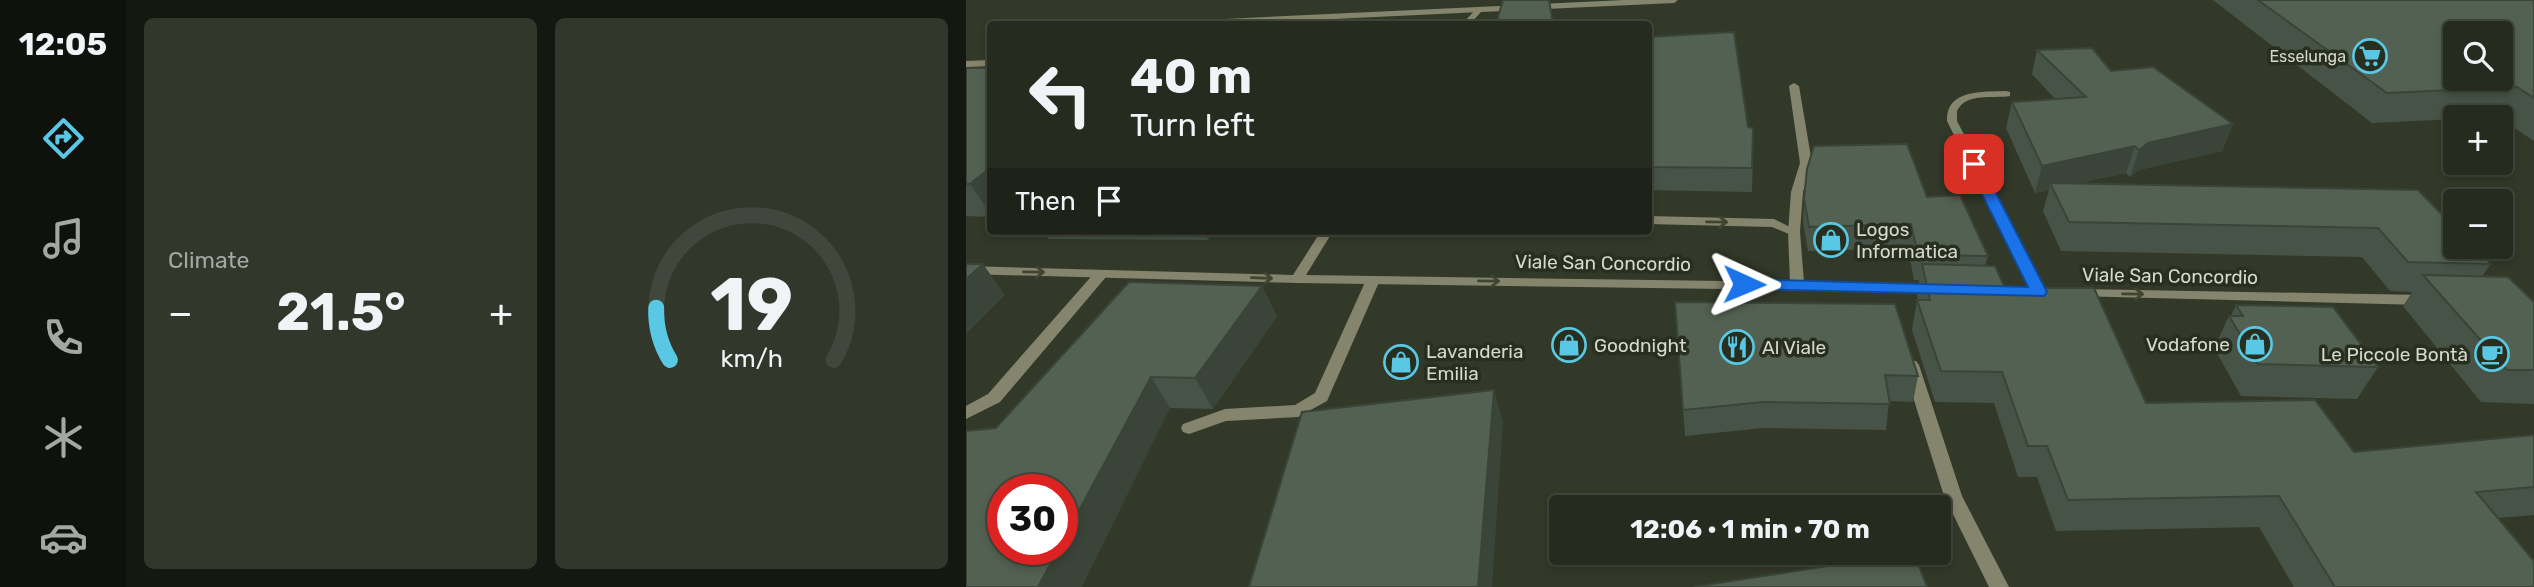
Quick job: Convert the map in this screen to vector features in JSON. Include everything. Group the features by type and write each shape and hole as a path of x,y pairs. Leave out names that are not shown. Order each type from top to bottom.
{"street":[{"path":"1246,21 1674,0"},
{"path":"1469,21 1478,10"},
{"path":"966,64 987,63"},
{"path":"1794,86 1806,163 1797,192 1794,232 1797,284"},
{"name":"Viale San Concordio","path":"2006,94 1965,98 1954,103 1950,111 1952,121 2046,292 2445,300"},
{"path":"1652,220 1774,223 1794,232"},
{"path":"1297,279 1324,235"},
{"name":"Viale San Concordio","path":"966,270 1297,279 1797,284 1957,289"},
{"path":"966,413 994,398 1101,274"},
{"path":"1189,428 1225,415 1298,411 1321,397 1373,280"},
{"path":"1889,287 1894,310"},
{"path":"1905,347 1953,496 1999,587"}],"building":[{"path":"1503,0 1549,0 1552,21 1497,21"},
{"path":"2258,0 2534,0 2534,98 2513,87 2513,21 2443,21 2443,90 2387,93"},
{"path":"1734,32 1748,127 1753,128 1752,168 1652,167 1652,37"},
{"path":"2092,48 2111,71 2153,67 2233,124 2148,143 2139,150 2135,146 2042,166 2012,102 2086,97 2037,50"},
{"path":"966,68 987,68 987,170 970,184 966,184"},
{"path":"1907,144 1927,197 1960,195 1988,256 1918,255 1911,224 1809,227 1804,199 1807,169 1814,146"},
{"path":"2050,183 2418,190 2443,216 2443,259 2486,259 2491,264 2408,262 2378,228 2069,222"},
{"path":"966,264 983,264 966,279"},
{"path":"1922,264 1995,266 2005,288 2094,288 2146,403 2315,400 2354,452 2534,435 2534,487 2476,492 2534,561 2534,587 2335,587 2279,496 2068,500 2047,446 2028,446 2002,372 1941,371 1917,300 1930,300"},
{"path":"2423,275 2508,277 2534,302 2534,370 2507,370"},
{"path":"1129,282 1262,286 1195,378 1151,377 1078,512 1078,474 987,474 987,565 1050,565 1038,587 966,587 966,431 996,428"},
{"path":"1675,302 1895,304 1918,376 1885,375 1890,404 1763,402 1683,410"},
{"path":"2236,305 2333,307 2378,367 2258,364 2229,316 2243,316"},
{"path":"1494,390 1478,587 1249,587 1302,412"},
{"path":"1833,565 1919,565 1927,587 1693,587"}],"place":[{"name":"Esselunga","path":"2370,56"},
{"name":"Logos Informatica","path":"1831,240"},
{"name":"Vodafone","path":"2255,344"},
{"name":"Goodnight","path":"1569,345"},
{"name":"Al Viale","path":"1737,347"},
{"name":"Le Piccole Bontà","path":"2492,354"},
{"name":"Lavanderia Emilia","path":"1401,362"}],"route":[{"path":"1744,284 2039,292 1974,164"}]}
